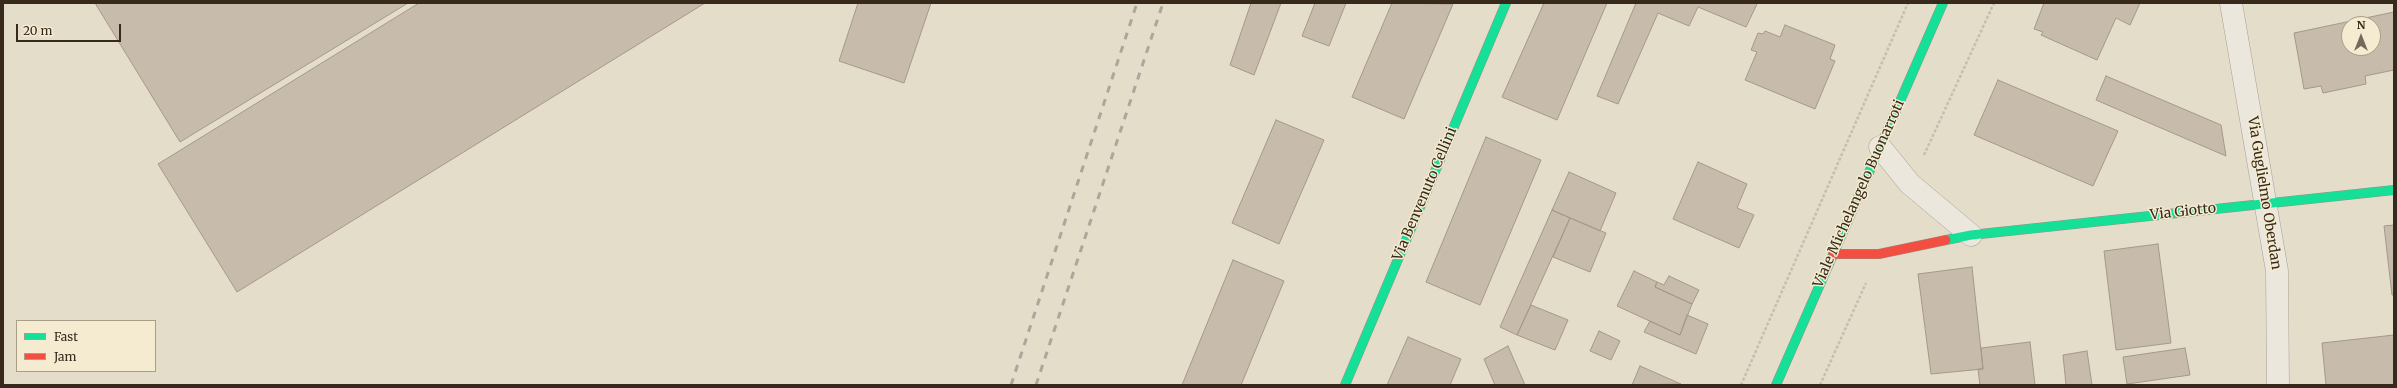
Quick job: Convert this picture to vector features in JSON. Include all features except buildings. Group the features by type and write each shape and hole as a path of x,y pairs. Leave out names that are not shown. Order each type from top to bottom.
{"street":[{"name":"Via Benvenuto Cellini","path":"1345,385 1506,3"},
{"name":"Viale Michelangelo Buonarroti","path":"1776,385 1943,3"},
{"name":"Via Guglielmo Oberdan","path":"2231,3 2277,271 2278,385"},
{"path":"1880,147 1910,184 1971,234"},
{"name":"Via Giotto","path":"1833,254 1880,254 1971,234 2394,190"}],"path":[{"path":"1741,385 1908,3"}],"railway":[{"path":"1011,385 1137,3"},
{"path":"1036,385 1163,3"}],"traffic: fast":[{"path":"1345,385 1506,3"},
{"path":"1776,385 1943,3"},
{"path":"1946,240 1971,235 2394,190"}],"traffic: jam":[{"path":"1833,254 1879,254 1946,240"}]}
